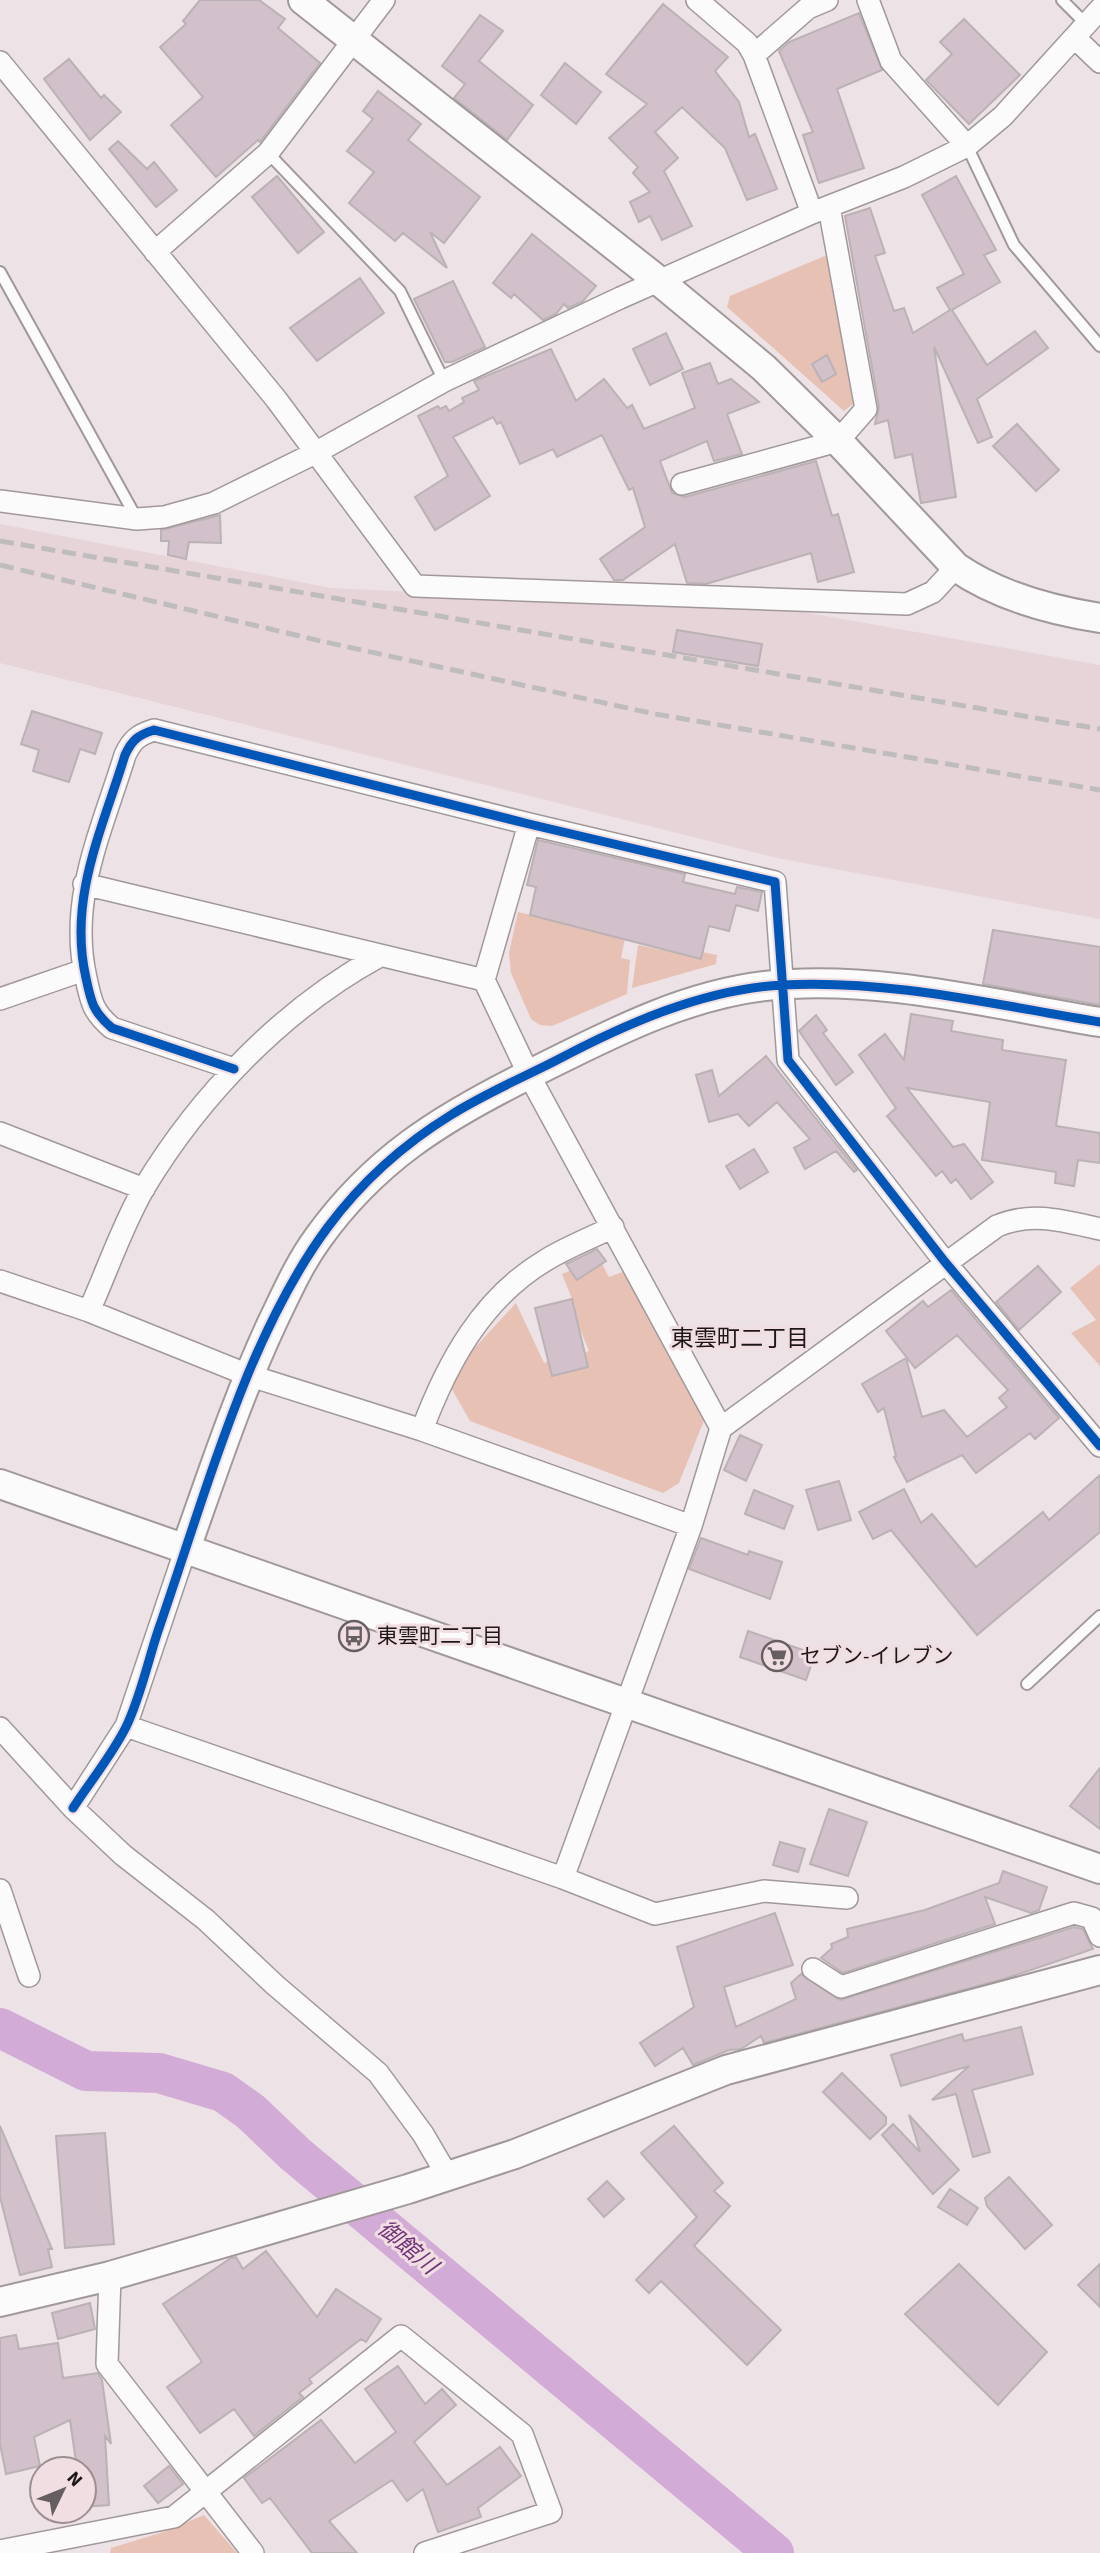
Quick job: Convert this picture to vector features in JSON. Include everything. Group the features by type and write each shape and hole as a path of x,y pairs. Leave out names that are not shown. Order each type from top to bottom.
{"street":[{"path":"303,0 659,281 764,369 838,441 956,567 978,583 1002,593 1100,618"},
{"path":"155,252 268,153 384,0"},
{"path":"682,484 838,441 866,409 820,210 747,43 697,0"},
{"path":"754,55 808,8 827,0"},
{"path":"868,0 891,61 967,146"},
{"path":"0,501 137,519 164,517 214,503 315,453 444,381 659,281 820,210 904,177 967,146 1003,116 1087,24 1100,62"},
{"path":"0,62 276,399 415,586 907,604 933,592 956,567"},
{"path":"234,1069 112,1028 96,1015 84,970 79,920 84,884 132,741 154,730 529,824 775,882 788,1060 945,1262 1100,1446"},
{"path":"529,824 484,980 529,1074 721,1428"},
{"path":"84,884 378,957 484,980"},
{"path":"89,1311 144,1189 234,1069 298,1008 334,981 378,957"},
{"path":"0,999 84,970"},
{"path":"73,1808 126,1727 248,1376 294,1276 317,1238 368,1180 413,1140 454,1112 639,1021 727,993 782,985 820,984 912,991 1100,1022"},
{"path":"0,1133 144,1189"},
{"path":"563,1878 624,1704 691,1527 721,1428 997,1226 1016,1218 1036,1216 1100,1229"},
{"path":"422,1430 438,1387 457,1350 510,1287 545,1261 614,1227"},
{"path":"0,1281 89,1311 248,1376 422,1430 691,1527"},
{"path":"0,1484 1100,1869"},
{"path":"126,1727 563,1878 655,1914 764,1891 847,1898"},
{"path":"0,1728 73,1808 123,1855 206,1920 275,1985 378,2073 416,2123 447,2175"},
{"path":"0,1890 29,1976"},
{"path":"813,1969 841,1987 1074,1913 1092,1918 1100,1936"},
{"path":"0,2302 110,2276 291,2225 515,2154 726,2070 929,2018 1100,1970"},
{"path":"110,2276 107,2364 253,2553"},
{"path":"0,2552 174,2517 401,2336 522,2434 551,2512 425,2553"}],"lane":[{"path":"1062,0 1087,24"},
{"path":"967,146 1014,245 1100,346"},
{"path":"268,153 400,291 444,381"},
{"path":"0,272 137,519"},
{"path":"1027,1684 1084,1628 1100,1616"}],"shaded area":[{"path":"827,255 853,404 844,411 727,307 730,296"},
{"path":"0,524 331,588 798,611 1100,665 1100,919 777,858 0,663"},
{"path":"518,912 625,938 621,958 630,960 627,994 552,1026 540,1025 531,1019 511,973 509,953"},
{"path":"638,945 700,958 702,952 717,955 716,964 632,988"},
{"path":"599,1258 609,1277 631,1269 705,1418 679,1483 663,1493 470,1421 450,1386 468,1355 516,1303 544,1363 555,1359 558,1364 589,1351 571,1307 575,1306 562,1274"},
{"path":"1100,1264 1100,1366 1071,1333 1096,1320 1070,1288"},
{"path":"204,2515 237,2553 110,2553 111,2548 163,2532"}],"building":[{"path":"200,0 259,0 285,19 278,28 320,63 260,142 258,140 216,177 171,125 203,97 160,47 186,24 183,21"},
{"path":"663,4 728,57 715,71 739,102 749,137 755,134 777,189 747,200 725,148 682,107 655,132 678,158 664,171 692,226 662,240 650,216 639,222 630,202 650,192 633,173 638,167 609,138 647,104 606,74"},
{"path":"859,13 882,70 837,89 864,168 819,183 803,135 813,132 779,51 789,42"},
{"path":"480,15 503,31 479,61 533,105 507,140 454,98 465,84 442,66"},
{"path":"964,19 1020,75 969,124 926,80 952,54 940,42"},
{"path":"69,59 101,98 104,95 121,112 90,140 44,79"},
{"path":"565,63 601,92 576,124 541,95"},
{"path":"378,91 421,124 408,140 480,197 444,243 430,232 447,268 403,233 395,241 349,203 374,172 347,151 373,119 363,111"},
{"path":"118,141 147,169 154,162 177,190 156,207 109,149"},
{"path":"277,176 324,232 298,253 252,197"},
{"path":"956,176 996,250 984,255 1000,282 952,310 987,365 1035,331 1048,348 977,399 992,437 978,443 934,347 956,497 921,503 912,454 895,458 888,420 875,424 879,407 845,216 870,208 885,253 875,256 894,311 904,308 913,333 950,310 937,288 964,274 922,195"},
{"path":"532,234 596,286 583,301 568,308 564,304 556,314 543,320 514,294 511,298 493,283"},
{"path":"360,278 384,313 317,361 290,328"},
{"path":"453,281 485,347 452,362 445,362 414,299"},
{"path":"666,333 683,369 650,385 633,349"},
{"path":"551,349 576,401 604,379 627,408 632,405 644,429 695,408 682,373 710,363 718,384 731,379 759,402 727,414 742,454 714,461 707,441 660,461 672,493 685,497 816,461 832,516 838,514 854,572 818,582 811,553 706,584 687,583 675,544 623,580 614,580 600,559 645,527 633,488 629,490 602,435 557,457 553,449 520,464 501,422 497,424 493,417 453,437 490,496 435,530 415,497 448,476 418,416 438,406 440,409 446,406 449,411 464,402 462,398 479,390 474,381"},
{"path":"827,355 836,374 822,382 812,364"},
{"path":"1017,424 1059,470 1036,491 993,446"},
{"path":"220,515 221,543 189,542 186,559 168,555 169,541 161,541 161,530"},
{"path":"677,630 762,644 758,666 673,652"},
{"path":"32,711 102,733 95,754 80,749 69,782 33,771 39,750 21,744"},
{"path":"538,840 685,874 683,882 735,894 737,887 762,892 758,911 736,905 729,931 709,926 701,959 530,915 536,887 527,885"},
{"path":"993,930 1100,947 1100,1005 983,984"},
{"path":"911,1014 953,1021 951,1031 1003,1040 1002,1050 1066,1060 1056,1126 1100,1133 1100,1163 1078,1160 1074,1186 1055,1183 1056,1172 982,1160 990,1102 907,1088 953,1147 964,1144 993,1182 971,1199 956,1179 951,1183 942,1171 936,1176 887,1116 896,1108 859,1055 885,1034 904,1060"},
{"path":"816,1015 827,1030 823,1033 853,1072 836,1085 799,1031"},
{"path":"766,1056 857,1170 854,1172 836,1151 805,1169 794,1148 810,1139 777,1102 749,1126 738,1114 709,1122 696,1075 712,1070 719,1096"},
{"path":"754,1149 768,1172 740,1189 726,1166"},
{"path":"597,1249 606,1261 577,1280 566,1264"},
{"path":"1038,1266 1061,1292 1019,1330 996,1302"},
{"path":"951,1290 1059,1418 1035,1439 1030,1433 976,1473 962,1455 907,1482 894,1457 896,1456 884,1408 878,1412 862,1384 906,1358 922,1417 944,1410 967,1437 1007,1407 999,1398 1008,1390 957,1335 915,1368 886,1331 923,1301 928,1307"},
{"path":"572,1299 588,1367 552,1376 535,1308"},
{"path":"740,1435 762,1445 746,1481 724,1470"},
{"path":"1100,1475 1100,1532 977,1635 891,1530 873,1539 859,1512 904,1489 921,1523 932,1514 976,1567 1043,1512 1049,1520"},
{"path":"839,1481 851,1520 818,1530 806,1490"},
{"path":"754,1490 793,1506 784,1529 745,1514"},
{"path":"701,1538 748,1555 749,1551 782,1562 770,1599 689,1569"},
{"name":"セブン-イレブン","path":"748,1631 815,1654 806,1680 740,1657"},
{"path":"1100,1768 1100,1829 1070,1806"},
{"path":"829,1809 867,1822 848,1876 810,1864"},
{"path":"780,1842 805,1849 798,1872 773,1865"},
{"path":"1003,1871 1047,1887 1039,1910 1031,1913 985,1897 995,1924 843,1973 821,1958 832,1948 831,1944 848,1937 847,1929 925,1910 999,1883"},
{"path":"775,1913 793,1965 724,1987 736,2027 796,1999 791,1983 801,1974 840,2000 1074,1927 1083,1929 1093,1949 1004,1979 764,2043 761,2036 741,2049 729,2050 693,2065 683,2048 655,2066 640,2043 694,2007 677,1947"},
{"path":"1021,2027 1033,2074 972,2090 990,2152 973,2157 956,2094 932,2100 969,2066 901,2086 891,2055 962,2034 964,2041"},
{"path":"842,2073 886,2117 886,2124 870,2139 823,2092"},
{"path":"909,2115 959,2170 933,2194 882,2135 893,2124 920,2152"},
{"path":"0,2126 52,2249 48,2249 52,2267 20,2275 0,2197"},
{"path":"674,2126 723,2183 714,2191 730,2206 694,2246 781,2330 747,2365 661,2281 649,2293 636,2280 697,2217 641,2153"},
{"path":"105,2133 114,2244 65,2248 56,2136"},
{"path":"1009,2177 1052,2225 1025,2249 987,2206 985,2198"},
{"path":"607,2181 624,2199 604,2217 588,2199"},
{"path":"950,2189 978,2208 967,2225 938,2207"},
{"path":"266,2251 317,2317 336,2289 381,2319 366,2342 361,2339 309,2379 312,2383 299,2393 303,2397 254,2436 234,2409 200,2433 167,2387 202,2362 163,2304 231,2258 236,2257 243,2269"},
{"path":"959,2264 1047,2352 998,2405 905,2314"},
{"path":"1100,2264 1100,2307 1078,2285"},
{"path":"90,2303 95,2329 58,2339 52,2313"},
{"path":"16,2335 19,2349 58,2343 63,2378 98,2373 102,2380 111,2444 105,2436 109,2505 98,2506 98,2455 75,2455 70,2420 34,2437 38,2455 28,2455 28,2469 6,2474 0,2444 0,2338"},
{"path":"398,2366 425,2404 442,2389 456,2405 414,2442 447,2485 500,2447 521,2476 478,2508 481,2517 438,2532 423,2489 407,2501 392,2480 329,2521 357,2553 312,2553 270,2498 262,2503 244,2478 321,2420 355,2463 396,2432 365,2389"},
{"path":"169,2466 183,2484 158,2503 144,2486"}],"waterway":[{"name":"御館川","path":"0,2028 86,2071 159,2073 223,2092 251,2112 295,2154 774,2553"}],"railway":[{"path":"0,541 1100,729"},
{"path":"0,565 325,642 655,714 1100,790"}],"cycle path":[{"path":"234,1069 112,1028 97,1011 90,994 82,949 84,892 125,755 130,745 148,732 154,730 529,824 775,882 788,1060 945,1262 1100,1446"},
{"path":"73,1808 114,1748 131,1715 224,1437 248,1374 284,1296 328,1227 353,1196 414,1140 477,1100 610,1034 666,1010 724,993 753,988 822,984 862,986 942,995 1100,1022"}],"place":[{"name":"東雲町二丁目","path":"354,1636"},
{"name":"セブン-イレブン","path":"777,1656"}],"district":[{"name":"東雲町二丁目","path":"740,1338"}]}
